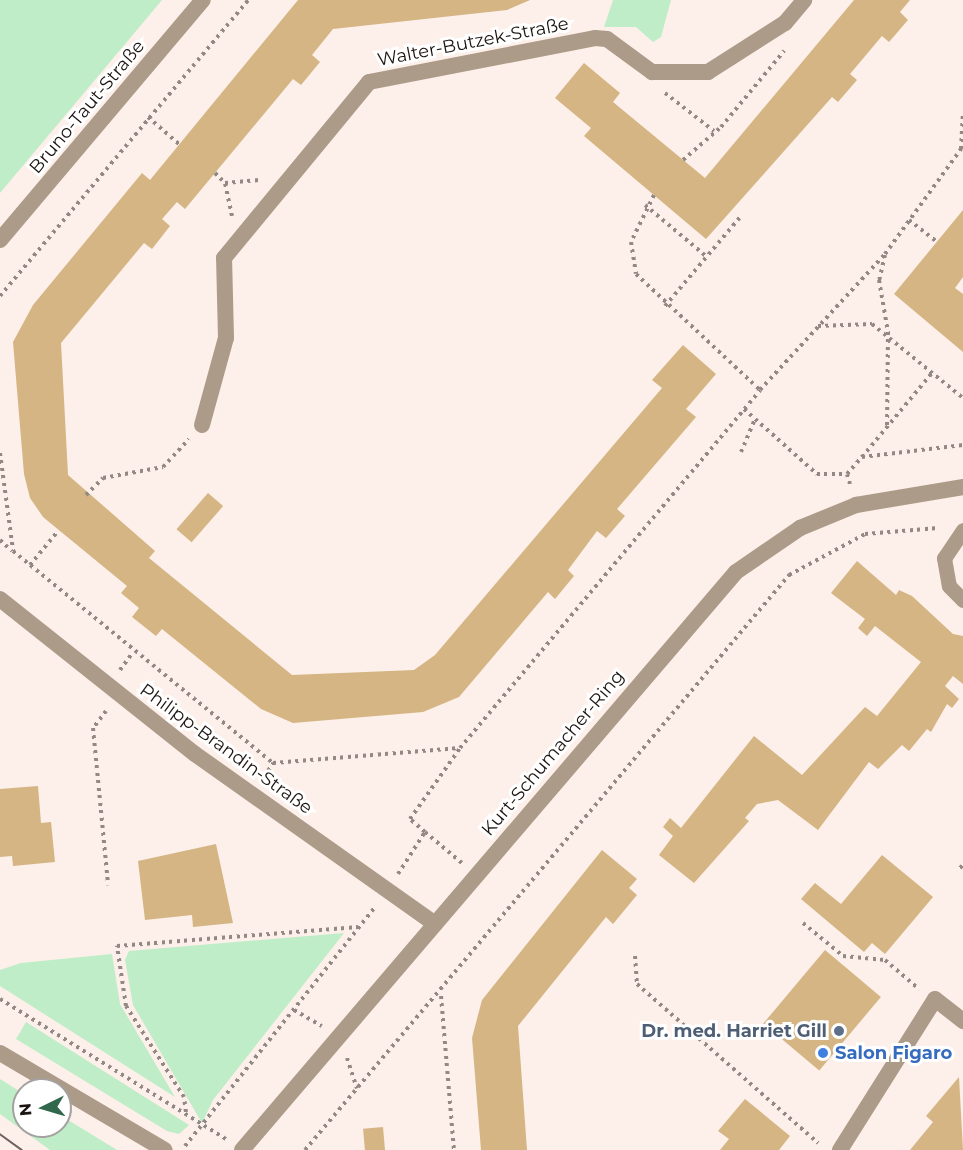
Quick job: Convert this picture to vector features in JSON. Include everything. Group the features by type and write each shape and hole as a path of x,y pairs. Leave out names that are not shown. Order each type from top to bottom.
{"street":[{"name":"Bruno-Taut-Straße","path":"0,240 203,0"},
{"name":"Walter-Butzek-Straße","path":"202,425 226,338 221,271 237,240 369,82 595,38 607,39 652,72 708,72 785,23 804,0"},
{"name":"Kurt-Schumacher-Ring","path":"242,1150 736,572 800,528 856,505 963,487"},
{"name":"Philipp-Brandin-Straße","path":"0,599 117,694 435,924"},
{"path":"840,1150 935,999 963,1022"},
{"path":"0,1053 165,1150"}],"lane":[{"path":"963,530 944,558 949,586 963,600"}],"path":[{"path":"0,296 248,0"},
{"path":"683,160 714,131 789,45"},
{"path":"663,91 714,131"},
{"path":"476,876 410,819 460,748 744,409 817,326 885,254 961,149 963,113"},
{"path":"148,117 179,144"},
{"path":"215,173 225,183 237,240"},
{"path":"225,183 287,178"},
{"path":"654,195 645,205 631,242 636,274 665,306 760,390"},
{"path":"645,205 707,257"},
{"path":"665,306 741,216"},
{"path":"909,220 937,242"},
{"path":"885,254 879,279 888,332 887,427"},
{"path":"817,326 856,320 888,332 963,398"},
{"path":"744,409 817,474 847,474 932,373"},
{"path":"741,452 755,419"},
{"path":"86,495 103,478 163,467 202,425"},
{"path":"862,457 963,445"},
{"path":"0,453 13,551"},
{"path":"847,474 865,534"},
{"path":"305,1150 357,1088 441,995 789,575 865,534 942,528"},
{"path":"30,565 59,530"},
{"path":"0,540 273,763 460,748"},
{"path":"108,885 93,728 117,694"},
{"path":"182,1150 388,889 425,832"},
{"path":"802,923 843,956 885,960 935,999"},
{"path":"186,1112 184,1097 126,1006 117,946 358,927"},
{"path":"635,956 638,984 818,1143"},
{"path":"441,995 454,1150"},
{"path":"0,999 186,1112 242,1150"},
{"path":"294,1011 340,1036"}],"green space":[{"path":"0,0 162,0 0,193"},
{"path":"613,0 671,0 661,37 653,42 636,27 604,27"},
{"path":"344,933 213,1100 202,1123 133,1005 125,960 129,951"},
{"path":"112,954 120,1004 175,1097 0,986 0,970 21,963"},
{"path":"26,1022 189,1125 179,1134 167,1131 16,1039"},
{"path":"0,1079 12,1086 12,1123 0,1114"},
{"path":"72,1122 117,1150 50,1150 33,1138 72,1138"}],"building":[{"path":"298,0 530,0 507,10 333,29 312,55 320,62 301,85 293,79 185,209 177,202 162,219 170,226 152,249 144,243 61,343 68,475 155,551 149,558 292,675 414,670 435,655 662,388 652,380 683,345 716,374 686,409 696,417 617,509 625,516 606,538 597,531 568,570 574,576 555,599 548,592 459,697 423,712 293,723 261,709 162,629 156,636 132,617 139,608 121,593 127,586 43,517 30,498 24,474 13,342 33,305 142,173 150,180"},
{"path":"854,0 910,0 900,12 908,20 889,42 882,36 850,74 857,80 838,102 832,97 706,239 584,136 591,128 555,98 584,63 620,93 613,102 705,178"},
{"path":"963,210 963,277 955,288 963,294 963,352 894,294"},
{"path":"208,493 223,506 192,542 177,529"},
{"path":"857,561 896,595 899,590 912,596 953,634 963,636 963,684 953,676 945,686 959,699 952,708 947,704 931,732 927,729 909,751 902,745 878,769 869,762 818,830 778,800 757,804 745,818 749,821 694,883 659,855 673,836 663,827 670,818 681,828 754,736 802,775 865,707 877,716 921,662 875,626 867,636 858,628 865,619 831,593"},
{"path":"38,786 41,823 51,822 55,862 13,866 12,856 0,857 0,789"},
{"path":"216,844 233,923 193,927 192,915 145,920 138,861"},
{"path":"602,850 637,879 629,888 637,895 613,924 606,917 518,1026 527,1150 481,1150 472,1038 482,1000"},
{"path":"882,855 933,897 885,954 872,943 864,952 801,899 815,883 841,904"},
{"path":"825,950 881,997 819,1070 763,1024"},
{"path":"959,1077 963,1150 910,1150 933,1122 926,1116"},
{"path":"745,1099 790,1136 779,1150 720,1150 729,1139 718,1131"},
{"path":"383,1127 385,1150 365,1150 363,1129"}],"tram line":[{"path":"0,1134 22,1150"}],"place":[{"name":"Dr. med. Harriet Gill","path":"839,1031"},
{"name":"Salon Figaro","path":"823,1053"}]}
